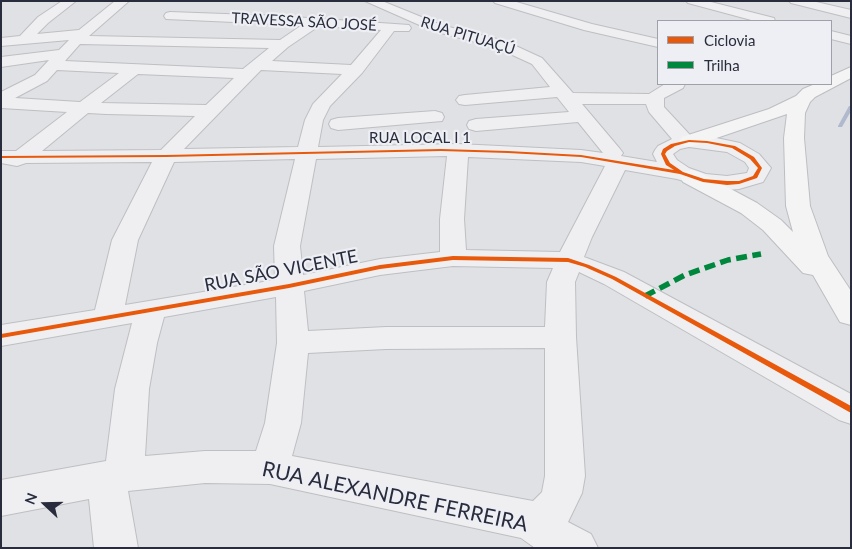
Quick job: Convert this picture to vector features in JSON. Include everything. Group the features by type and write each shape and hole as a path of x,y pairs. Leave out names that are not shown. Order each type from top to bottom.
{"main road":[{"path":"832,82 851,72"},
{"path":"685,143 776,113 826,85"},
{"path":"832,85 851,87"},
{"path":"802,100 794,122 798,206 809,242 842,292 851,315"},
{"path":"686,175 727,195 772,225 842,292"}],"street":[{"path":"1,42 29,35 70,1"},
{"path":"1,99 41,78 80,37 123,1"},
{"path":"131,41 163,21 189,1"},
{"name":"RUA PITUAÇÚ","path":"370,1 438,28 500,44 537,61 616,158"},
{"path":"498,1 589,28 657,43"},
{"path":"692,1 765,20"},
{"path":"795,1 851,14"},
{"path":"219,72 241,26 249,19"},
{"name":"TRAVESSA SÃO JOSÉ","path":"163,21 249,19 438,28"},
{"path":"108,316 125,240 166,156 253,70 283,44 316,23"},
{"path":"270,468 283,423 293,343 287,246 314,120 322,104 356,70 391,27"},
{"path":"1,34 131,41 283,44"},
{"path":"832,35 851,40"},
{"path":"1,62 57,60 134,69 219,72 253,70 356,70"},
{"path":"1,174 11,156 84,108 134,69"},
{"path":"464,100 566,95 607,100 655,99 664,90 675,85"},
{"path":"655,99 655,108 659,115 685,143 665,150 664,159 686,175"},
{"path":"1,103 84,108 210,111"},
{"path":"476,125 583,116"},
{"path":"338,124 435,117"},
{"name":"RUA LOCAL I 1","path":"11,156 166,156 458,150 616,158 728,183 748,180 759,173 760,168 747,154 724,145 685,143 616,158"},
{"path":"453,258 452,219 458,150"},
{"path":"531,521 546,516 555,508 562,493 565,476 560,337 561,282 568,260 616,158"},
{"name":"RUA SÃO VICENTE","path":"1,336 289,286 380,267 453,258 568,260 614,278 851,410"},
{"path":"116,548 115,477 141,343 151,310"},
{"path":"293,343 386,338 560,337"},
{"name":"RUA ALEXANDRE FERREIRA","path":"1,498 115,477 205,467 270,468 531,521 576,548"}],"waterway":[{"path":"840,126 851,107"}],"marked path":[{"path":"645,296 685,275 728,260 761,254"}],"cycle path":[{"path":"1,157 166,156 441,150 508,152 581,156 727,183 739,182 755,177 760,168 752,158 733,147 689,141 673,145 665,150 663,154 668,164 681,173"},
{"path":"1,336 289,286 380,267 453,258 568,260 614,278 851,410"}]}
